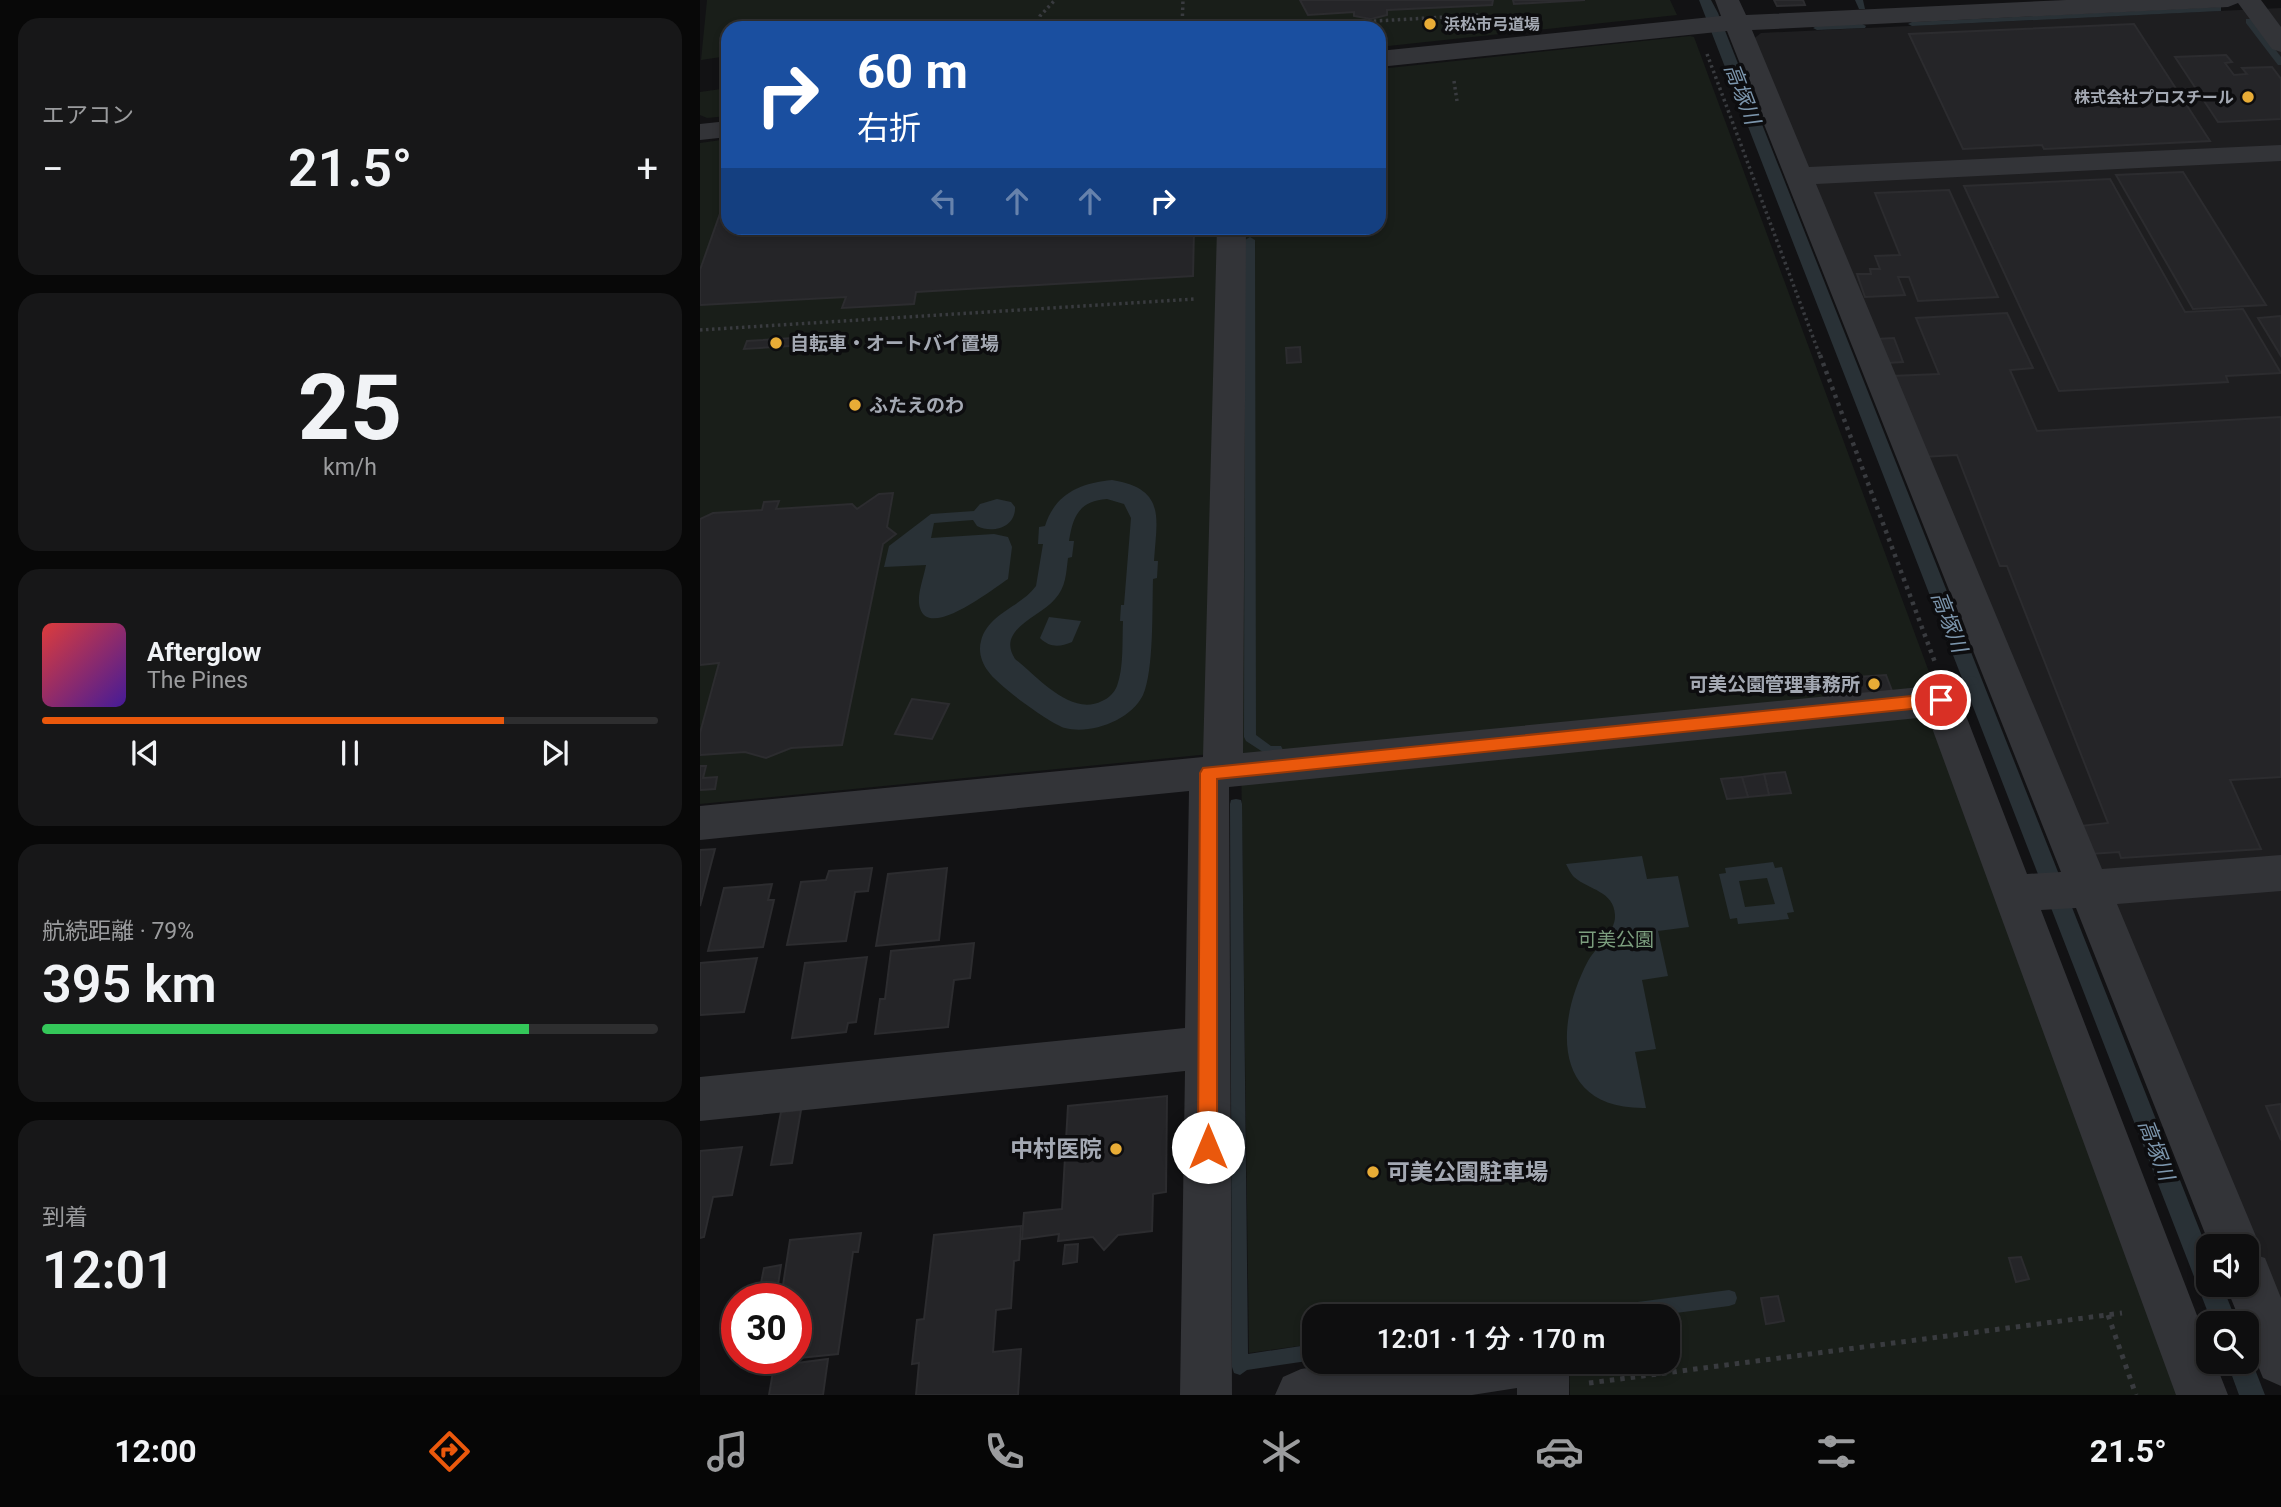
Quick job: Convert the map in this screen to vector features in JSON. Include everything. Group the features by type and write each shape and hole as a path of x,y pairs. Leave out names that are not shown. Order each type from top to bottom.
{"street":[{"path":"1386,58 1744,14 2228,0"},
{"path":"2248,0 2281,44"},
{"path":"1744,14 1799,176 2083,887 2230,1234"},
{"path":"700,132 721,130"},
{"path":"1799,176 2281,153"},
{"path":"1206,1395 1208,1047 1231,235"},
{"path":"700,823 1941,700 2023,893 2202,1395"},
{"path":"2023,893 2281,873"},
{"path":"700,1099 1208,1047"},
{"path":"2256,1297 2281,1360"},
{"path":"1301,1395 1537,1377"}],"path":[{"path":"1038,21 1055,0"},
{"path":"1182,21 1183,0"},
{"path":"1380,21 1488,15"},
{"path":"1691,20 1700,36 1941,681 1941,700"},
{"path":"700,330 1230,297"},
{"path":"1537,1377 2108,1315 2136,1395"}],"shaded area":[{"path":"2281,8 2281,1328 2259,1274 2259,1234 2242,1234 1752,40 1761,33"}],"green space":[{"path":"707,0 1670,0 1677,15 1386,46 1386,21 721,21 721,57 701,60"},
{"name":"可美公園","path":"1694,37 1932,680 1931,688 2180,1395 1570,1395 1569,1374 1680,1374 1680,1304 1302,1304 1302,1346 1249,1353 1241,751 700,804 700,143 721,140 721,235 1386,235 1386,68"},
{"path":"721,89 721,117 707,118 700,115 700,92"}],"water":[{"name":"高塚川","path":"1699,0 1711,0 1718,13 2201,1234 2196,1234 2196,1282"},
{"path":"1112,480 1142,490 1150,498 1156,518 1154,561 1158,561 1157,578 1153,579 1151,655 1147,684 1137,704 1120,718 1098,727 1075,730 1047,719 993,677 984,664 980,645 990,624 1036,586 1043,544 1038,544 1039,527 1045,526 1055,506 1079,487","holes":["1107,499 1124,504 1131,518 1124,605 1121,605 1123,645 1119,679 1114,691 1107,698 1090,705 1079,704 1056,693 1015,659 1011,640 1015,632 1048,606 1061,590 1068,558 1072,557 1074,541 1069,541 1079,511 1097,500"]},
{"path":"997,499 1011,502 1015,507 1012,520 1008,524 990,529 977,526 973,520 934,523 931,538 994,534 1008,537 1012,547 1008,579 962,609 936,618 926,616 920,608 919,598 926,565 884,567 889,546 931,514 974,511 980,504"},
{"path":"1049,617 1081,621 1072,642 1055,646 1040,638"},
{"path":"1642,856 1647,879 1678,876 1689,927 1658,931 1668,976 1642,980 1656,1049 1635,1052 1646,1108 1615,1105 1593,1095 1578,1079 1569,1059 1567,1036 1577,986 1588,961 1612,927 1615,915 1614,907 1606,896 1574,877 1566,864"},
{"path":"1773,862 1775,868 1782,867 1794,912 1787,913 1789,919 1738,924 1737,918 1730,919 1719,874 1726,873 1725,868","holes":["1767,878 1775,904 1745,907 1739,881"]},
{"path":"2202,1297 2227,1297 2232,1311 2207,1311"},
{"path":"2231,1374 2257,1374 2265,1395 2239,1395"}],"building":[{"path":"1300,0 1493,0 1492,5 1387,10 1387,15 1371,19 1354,16 1354,12 1308,15"},
{"path":"1513,0 1585,0 1514,4"},
{"path":"1774,0 1803,0 1805,5 1777,6"},
{"path":"2134,24 2210,141 2044,149 2042,145 1963,149 1909,34"},
{"path":"2226,55 2232,62 2225,63 2234,75 2247,74 2242,68 2272,67 2281,79 2281,119 2218,122 2175,57"},
{"path":"2183,172 2266,305 2193,309 2116,175"},
{"path":"2110,179 2185,312 2243,309 2281,373 2226,376 2228,382 2059,391 1964,186"},
{"path":"1949,190 1998,297 1918,301 1909,277 1898,277 1905,295 1865,297 1857,274 1871,274 1870,269 1880,269 1875,256 1900,255 1875,193"},
{"path":"721,211 721,235 1194,235 1193,276 916,292 914,304 842,308 846,297 700,305 700,270"},
{"path":"2007,313 2033,368 2010,370 2037,431 2281,417 2281,777 2230,780 2261,849 2121,858 2119,852 2090,854 2080,826 2108,823 2007,566 2000,566 1957,455 1922,457 1892,376 1939,374 1916,318"},
{"path":"2281,316 2281,356 2258,318"},
{"name":"自転車・オートバイ置場","path":"808,337 806,345 744,349 747,341"},
{"path":"1894,338 1903,362 1886,363 1877,339"},
{"path":"1300,347 1301,362 1287,363 1286,348"},
{"path":"893,493 887,527 896,534 883,544 842,745 791,748 766,758 745,752 700,755 700,733 719,663 700,665 700,519 713,513 762,510 764,502 779,501 776,509 852,504 857,509 879,494"},
{"path":"1886,675 1892,691 1862,695 1857,677"},
{"path":"912,699 949,704 932,739 895,734"},
{"path":"700,766 706,766 703,778 717,777 715,789 700,790"},
{"path":"1785,772 1791,793 1769,795 1764,774"},
{"path":"1764,774 1769,795 1748,797 1742,777"},
{"path":"1742,777 1748,797 1727,799 1721,779"},
{"path":"715,849 700,906 700,850"},
{"path":"872,868 868,891 855,892 846,941 787,945 801,882 826,880 829,871"},
{"path":"947,868 939,940 876,946 888,874"},
{"path":"772,884 768,900 774,900 763,947 708,951 724,888"},
{"path":"974,943 970,978 954,980 948,1027 875,1034 880,999 885,999 891,951"},
{"path":"867,957 856,1022 848,1023 846,1032 792,1038 805,963"},
{"path":"757,958 744,1012 700,1015 700,963"},
{"name":"中村医院","path":"1167,1096 1166,1192 1153,1194 1152,1231 1118,1235 1104,1250 1093,1237 1058,1241 1059,1234 1022,1239 1024,1213 1062,1209 1068,1106"},
{"path":"2281,1104 2281,1140 2266,1106"},
{"path":"801,1110 792,1163 771,1165 781,1112"},
{"path":"742,1147 732,1195 713,1197 704,1237 700,1238 700,1151"},
{"path":"1021,1226 1019,1260 1014,1261 1011,1308 996,1310 993,1352 1021,1349 1018,1395 916,1395 919,1363 912,1364 917,1320 924,1319 934,1235"},
{"path":"861,1233 858,1252 853,1252 838,1354 812,1357 812,1283 783,1283 790,1240"},
{"path":"1078,1244 1077,1262 1063,1264 1065,1245"},
{"path":"2021,1257 2029,1279 2016,1282 2009,1258"},
{"path":"781,1265 778,1283 761,1283 764,1268"},
{"path":"1778,1296 1784,1321 1766,1324 1761,1298"},
{"path":"828,1359 823,1395 769,1395 773,1374 812,1374 812,1361"}],"waterway":[{"path":"1859,0 1862,7"},
{"path":"1912,24 2218,9"},
{"path":"2249,21 2281,63"},
{"path":"1817,28 1862,26"},
{"path":"1250,240 1250,737 1269,751 1277,750"},
{"path":"1956,683 1973,681"},
{"path":"1236,804 1240,1367"},
{"path":"1680,1304 1729,1298"},
{"path":"1240,1363 1302,1354"}],"place":[{"name":"浜松市弓道場","path":"1430,24"},
{"name":"株式会社プロスチール","path":"2248,97"},
{"name":"自転車・オートバイ置場","path":"776,343"},
{"name":"ふたえのわ","path":"855,405"},
{"name":"可美公園管理事務所","path":"1874,684"},
{"name":"中村医院","path":"1116,1149"},
{"name":"可美公園駐車場","path":"1373,1172"}],"route":[{"path":"1208,1147 1209,773 1941,700"}]}
